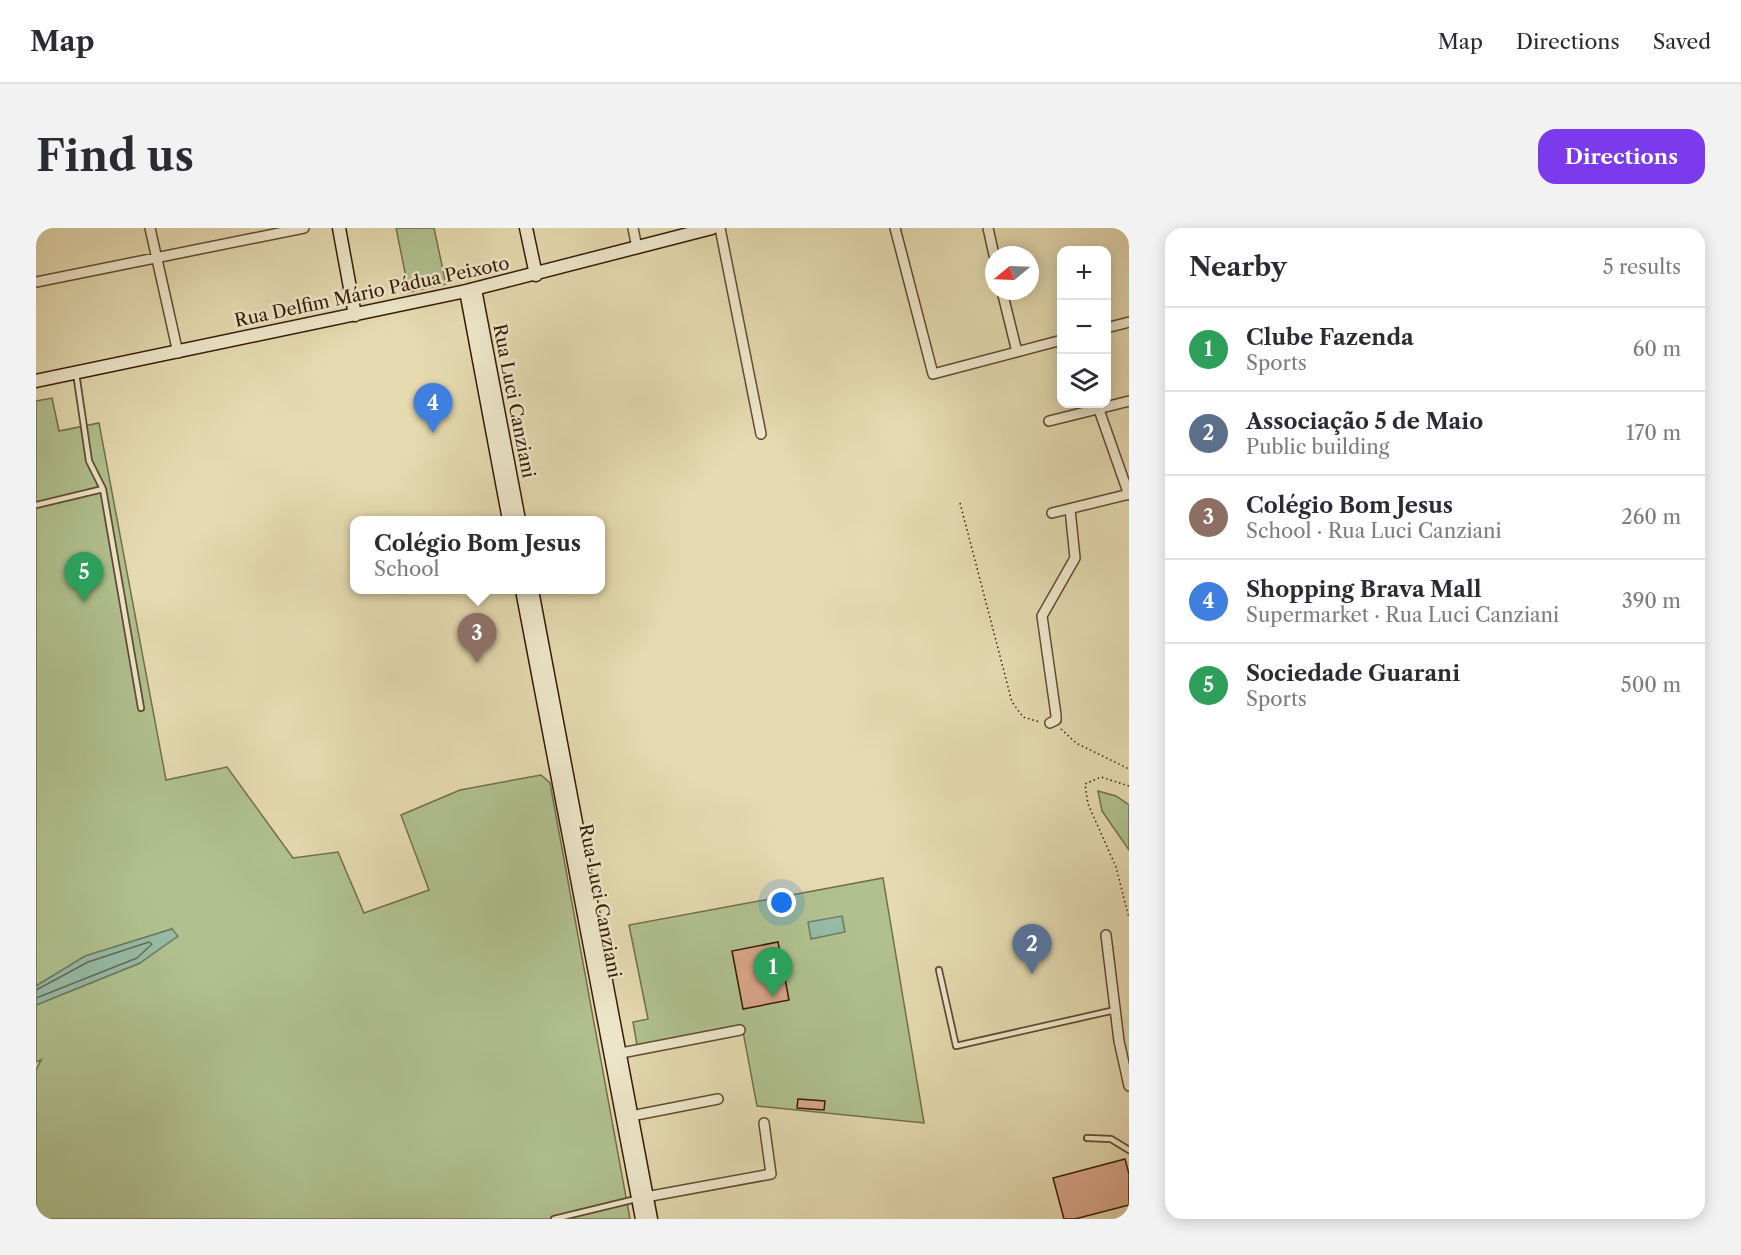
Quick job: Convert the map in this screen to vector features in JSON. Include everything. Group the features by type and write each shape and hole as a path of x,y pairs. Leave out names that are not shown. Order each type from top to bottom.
{"main road":[{"path":"339,228 355,315"},
{"path":"526,228 536,275"},
{"name":"Rua Delfim Mário Pádua Peixoto","path":"36,381 470,290 536,275 712,228"},
{"name":"Rua Luci Canziani","path":"470,290 508,516"},
{"name":"Rua Luci Canziani","path":"470,290 518,516"},
{"name":"Rua Luci Canziani","path":"523,594 615,1054 631,1116 642,1198 642,1219"},
{"name":"Rua Luci Canziani","path":"533,594 642,1198 651,1219"}],"street":[{"path":"150,228 178,352"},
{"path":"36,282 304,228"},
{"path":"633,228 637,248"},
{"path":"720,228 761,434"},
{"path":"895,228 933,374 1057,341"},
{"path":"988,228 992,246"},
{"path":"1004,300 1017,352"},
{"path":"1111,327 1129,322"},
{"path":"1111,404 1129,401"},
{"path":"1049,422 1092,408"},
{"path":"1052,513 1129,494 1099,408"},
{"path":"1053,721 1042,616 1075,558 1070,508"},
{"path":"1106,935 1122,1059 1129,1086"},
{"path":"615,1054 740,1030"},
{"path":"631,1116 718,1099"},
{"path":"642,1198 771,1174 764,1124"}],"lane":[{"path":"76,373 86,426 89,461 103,489 141,708"},
{"path":"36,505 103,489"},
{"path":"939,970 956,1046 1117,1010"},
{"path":"1087,1138 1111,1139 1129,1150"},
{"path":"554,1219 642,1198"}],"path":[{"path":"960,503 1012,702 1023,717 1053,721 1065,735 1076,743 1129,769"},
{"path":"1129,786 1101,777 1085,784 1088,804 1116,867 1129,918"}],"shaded area":[{"path":"396,228 434,228 446,284 409,292"},
{"path":"52,398 59,431 99,423 166,780 227,767 293,858 338,852 364,913 429,890 401,815 460,790 541,775 550,783 630,1219 36,1219 36,1070 41,1060 36,1062 36,1005 140,963 171,929 86,956 36,986 36,401"},
{"path":"1098,791 1116,796 1129,805 1129,850 1102,811"},
{"path":"883,878 924,1123 757,1106 742,1026 637,1045 633,1022 648,1019 629,925"}],"water":[{"path":"842,916 845,932 811,939 808,922"},
{"path":"172,929 178,936 140,963 36,1005 36,986 85,956"}],"building":[{"path":"778,942 789,1000 743,1009 732,951"},
{"path":"798,1099 825,1101 824,1110 797,1108"},
{"path":"1125,1159 1129,1174 1129,1205 1075,1219 1064,1219 1053,1178"}],"place":[{"name":"Shopping Brava Mall","path":"433,433"},
{"name":"Sociedade Guarani","path":"84,602"},
{"name":"Colégio Bom Jesus","path":"477,663"},
{"name":"Associação 5 de Maio","path":"1032,974"},
{"name":"Clube Fazenda","path":"773,997"}]}
